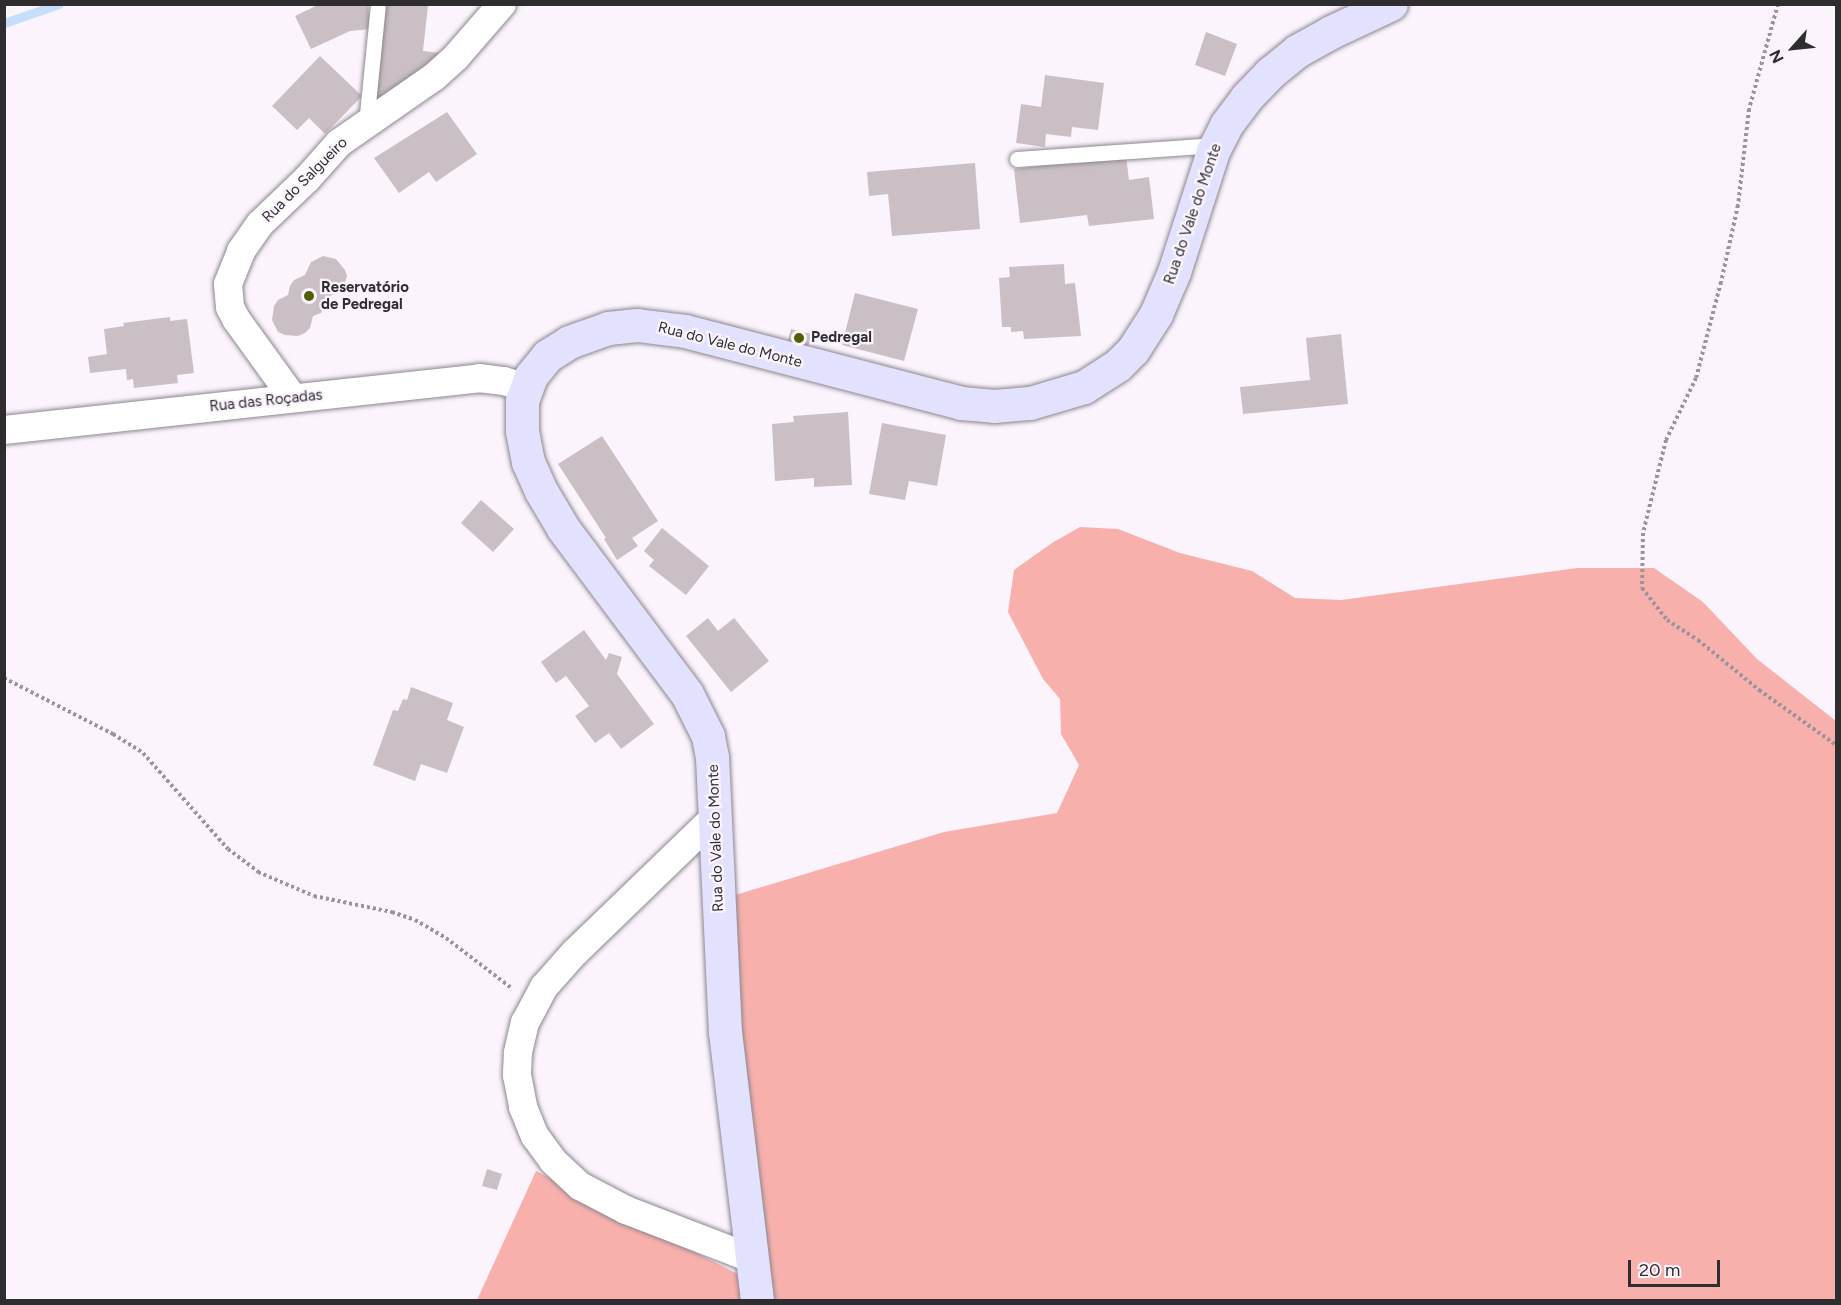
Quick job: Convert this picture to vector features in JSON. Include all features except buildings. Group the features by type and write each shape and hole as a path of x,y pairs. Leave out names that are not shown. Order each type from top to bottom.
{"street":[{"name":"Rua do Salgueiro","path":"293,398 236,319 228,300 230,275 241,251 260,224 308,179 339,143 450,63 502,4"},
{"name":"Rua do Vale do Monte","path":"757,1300 725,1033 711,746 700,716 687,694 555,517 534,477 522,431 522,401 526,388 539,365 557,348 595,332 637,325 685,331 961,403 1012,405 1065,395 1102,377 1125,357 1145,333 1170,282 1216,145 1246,98 1283,61 1330,32 1391,4"},
{"name":"Rua das Roçadas","path":"8,432 479,378 504,381 526,388"},
{"path":"714,818 567,960 533,1004 525,1022 518,1053 518,1086 531,1126 553,1161 580,1186 605,1201 753,1259"}],"lane":[{"path":"365,125 378,4"},
{"path":"1017,159 1216,145"}],"path":[{"path":"1778,4 1749,109 1738,205 1718,293 1696,378 1666,440 1643,533 1642,588 1667,620 1698,640 1760,690 1836,745"},
{"path":"4,678 113,734 143,753 223,844 258,872 278,883 314,896 392,912 426,925 533,1004"}],"shaded area":[{"path":"1080,527 1118,529 1180,553 1252,571 1295,598 1341,600 1577,568 1654,568 1703,602 1757,659 1836,721 1836,1300 477,1300 536,1171 769,1290 748,1131 732,896 944,832 1057,813 1079,765 1061,734 1060,699 1043,679 1008,612 1014,570 1052,543"}],"waterway":[{"path":"4,23 59,4"}],"place":[{"name":"Reservatório de Pedregal","path":"309,296"},
{"name":"Pedregal","path":"799,338"}]}
